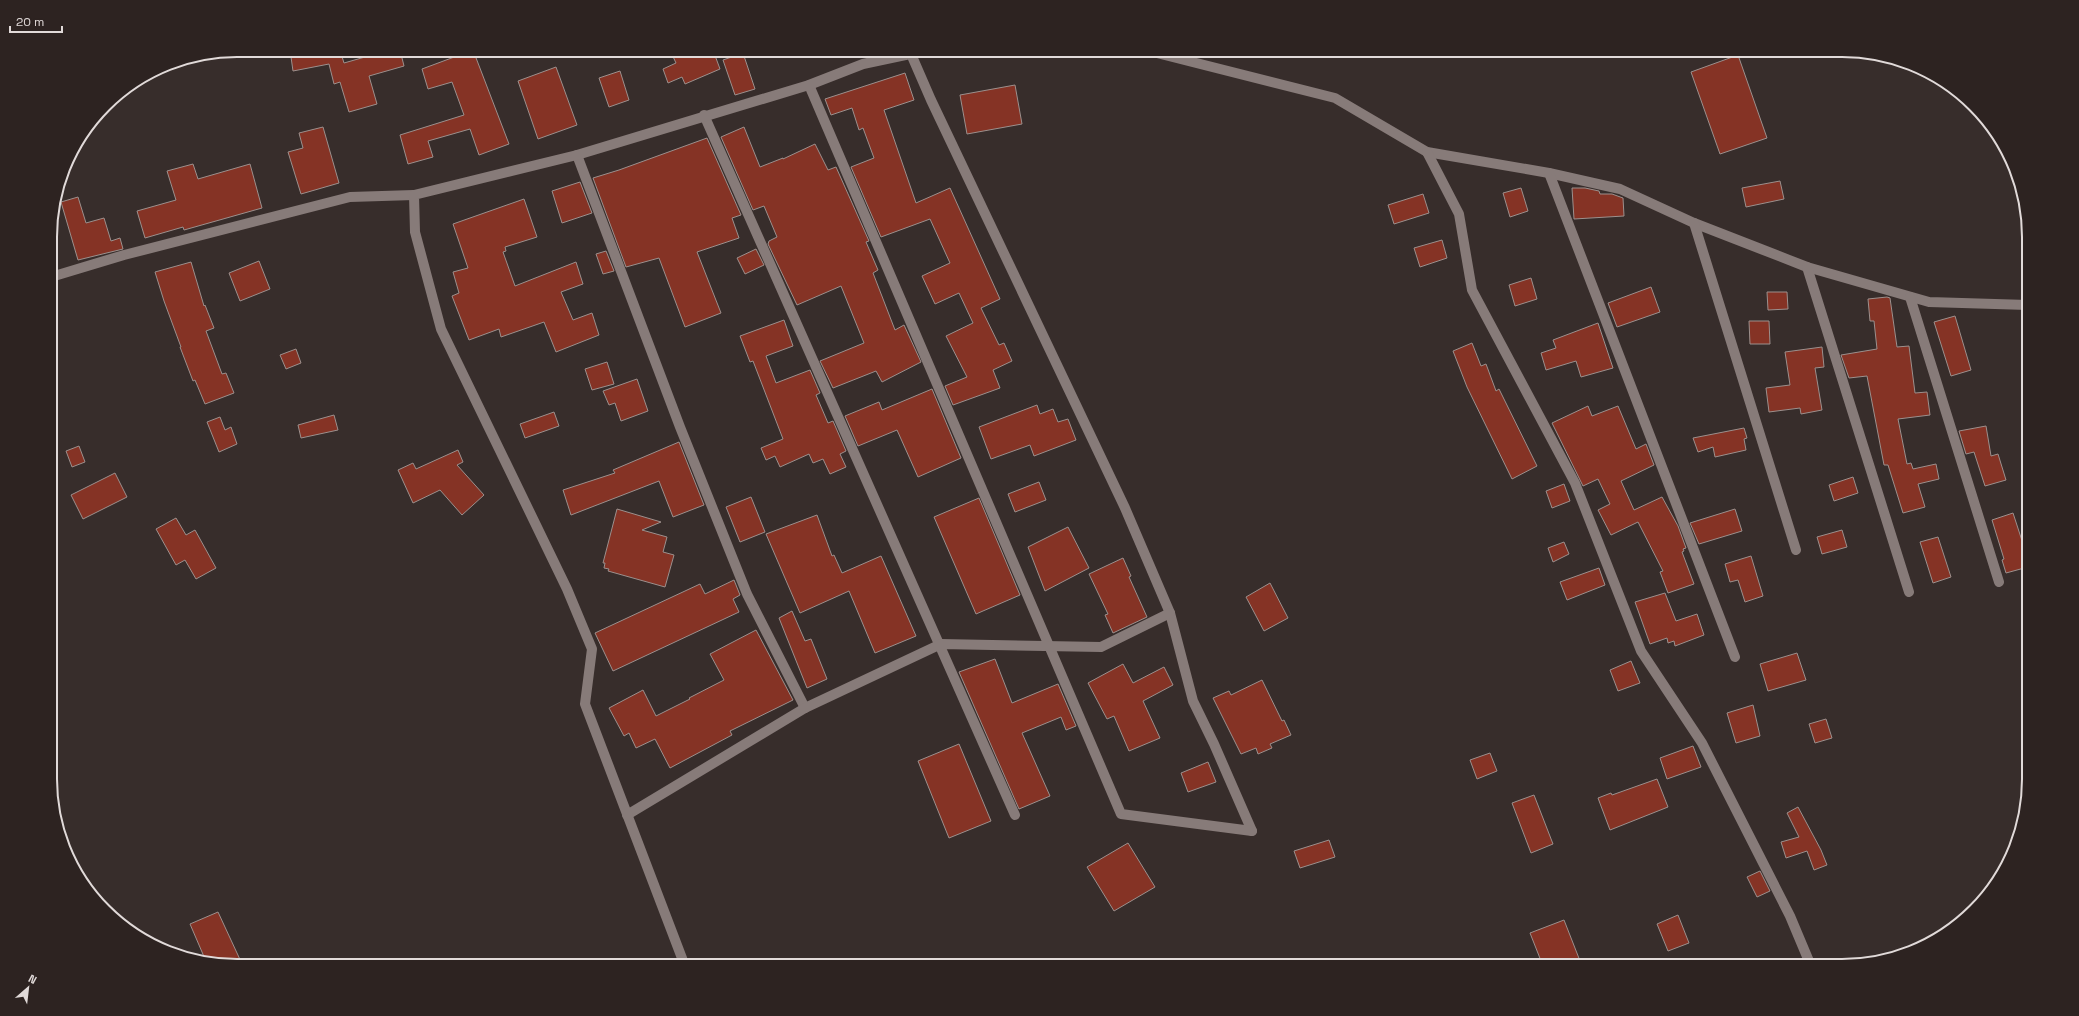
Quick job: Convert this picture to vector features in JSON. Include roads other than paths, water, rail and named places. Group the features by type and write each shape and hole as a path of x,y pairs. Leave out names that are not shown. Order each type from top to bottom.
{"street":[{"path":"57,275 124,255 350,197 414,195 577,155 704,115 809,85 863,64 897,57"},
{"path":"809,85 1121,814 1252,831 1214,744 1193,701 1170,613 1125,508 931,100 912,57"},
{"path":"1173,57 1335,98 1427,152 1549,173 1620,188 1694,223 1807,267 1929,302 2022,305"},
{"path":"704,115 1016,815"},
{"path":"1427,152 1459,214 1472,290 1575,483 1642,651 1702,743 1790,916 1808,959"},
{"path":"577,155 680,427 747,594 805,708"},
{"path":"1549,173 1735,657"},
{"path":"414,195 415,232 441,329 564,582 592,649 585,704 682,959"},
{"path":"1694,223 1796,550"},
{"path":"1807,267 1909,592"},
{"path":"1910,296 1999,582"},
{"path":"627,815 805,708 940,644 1101,647 1170,613"}]}
